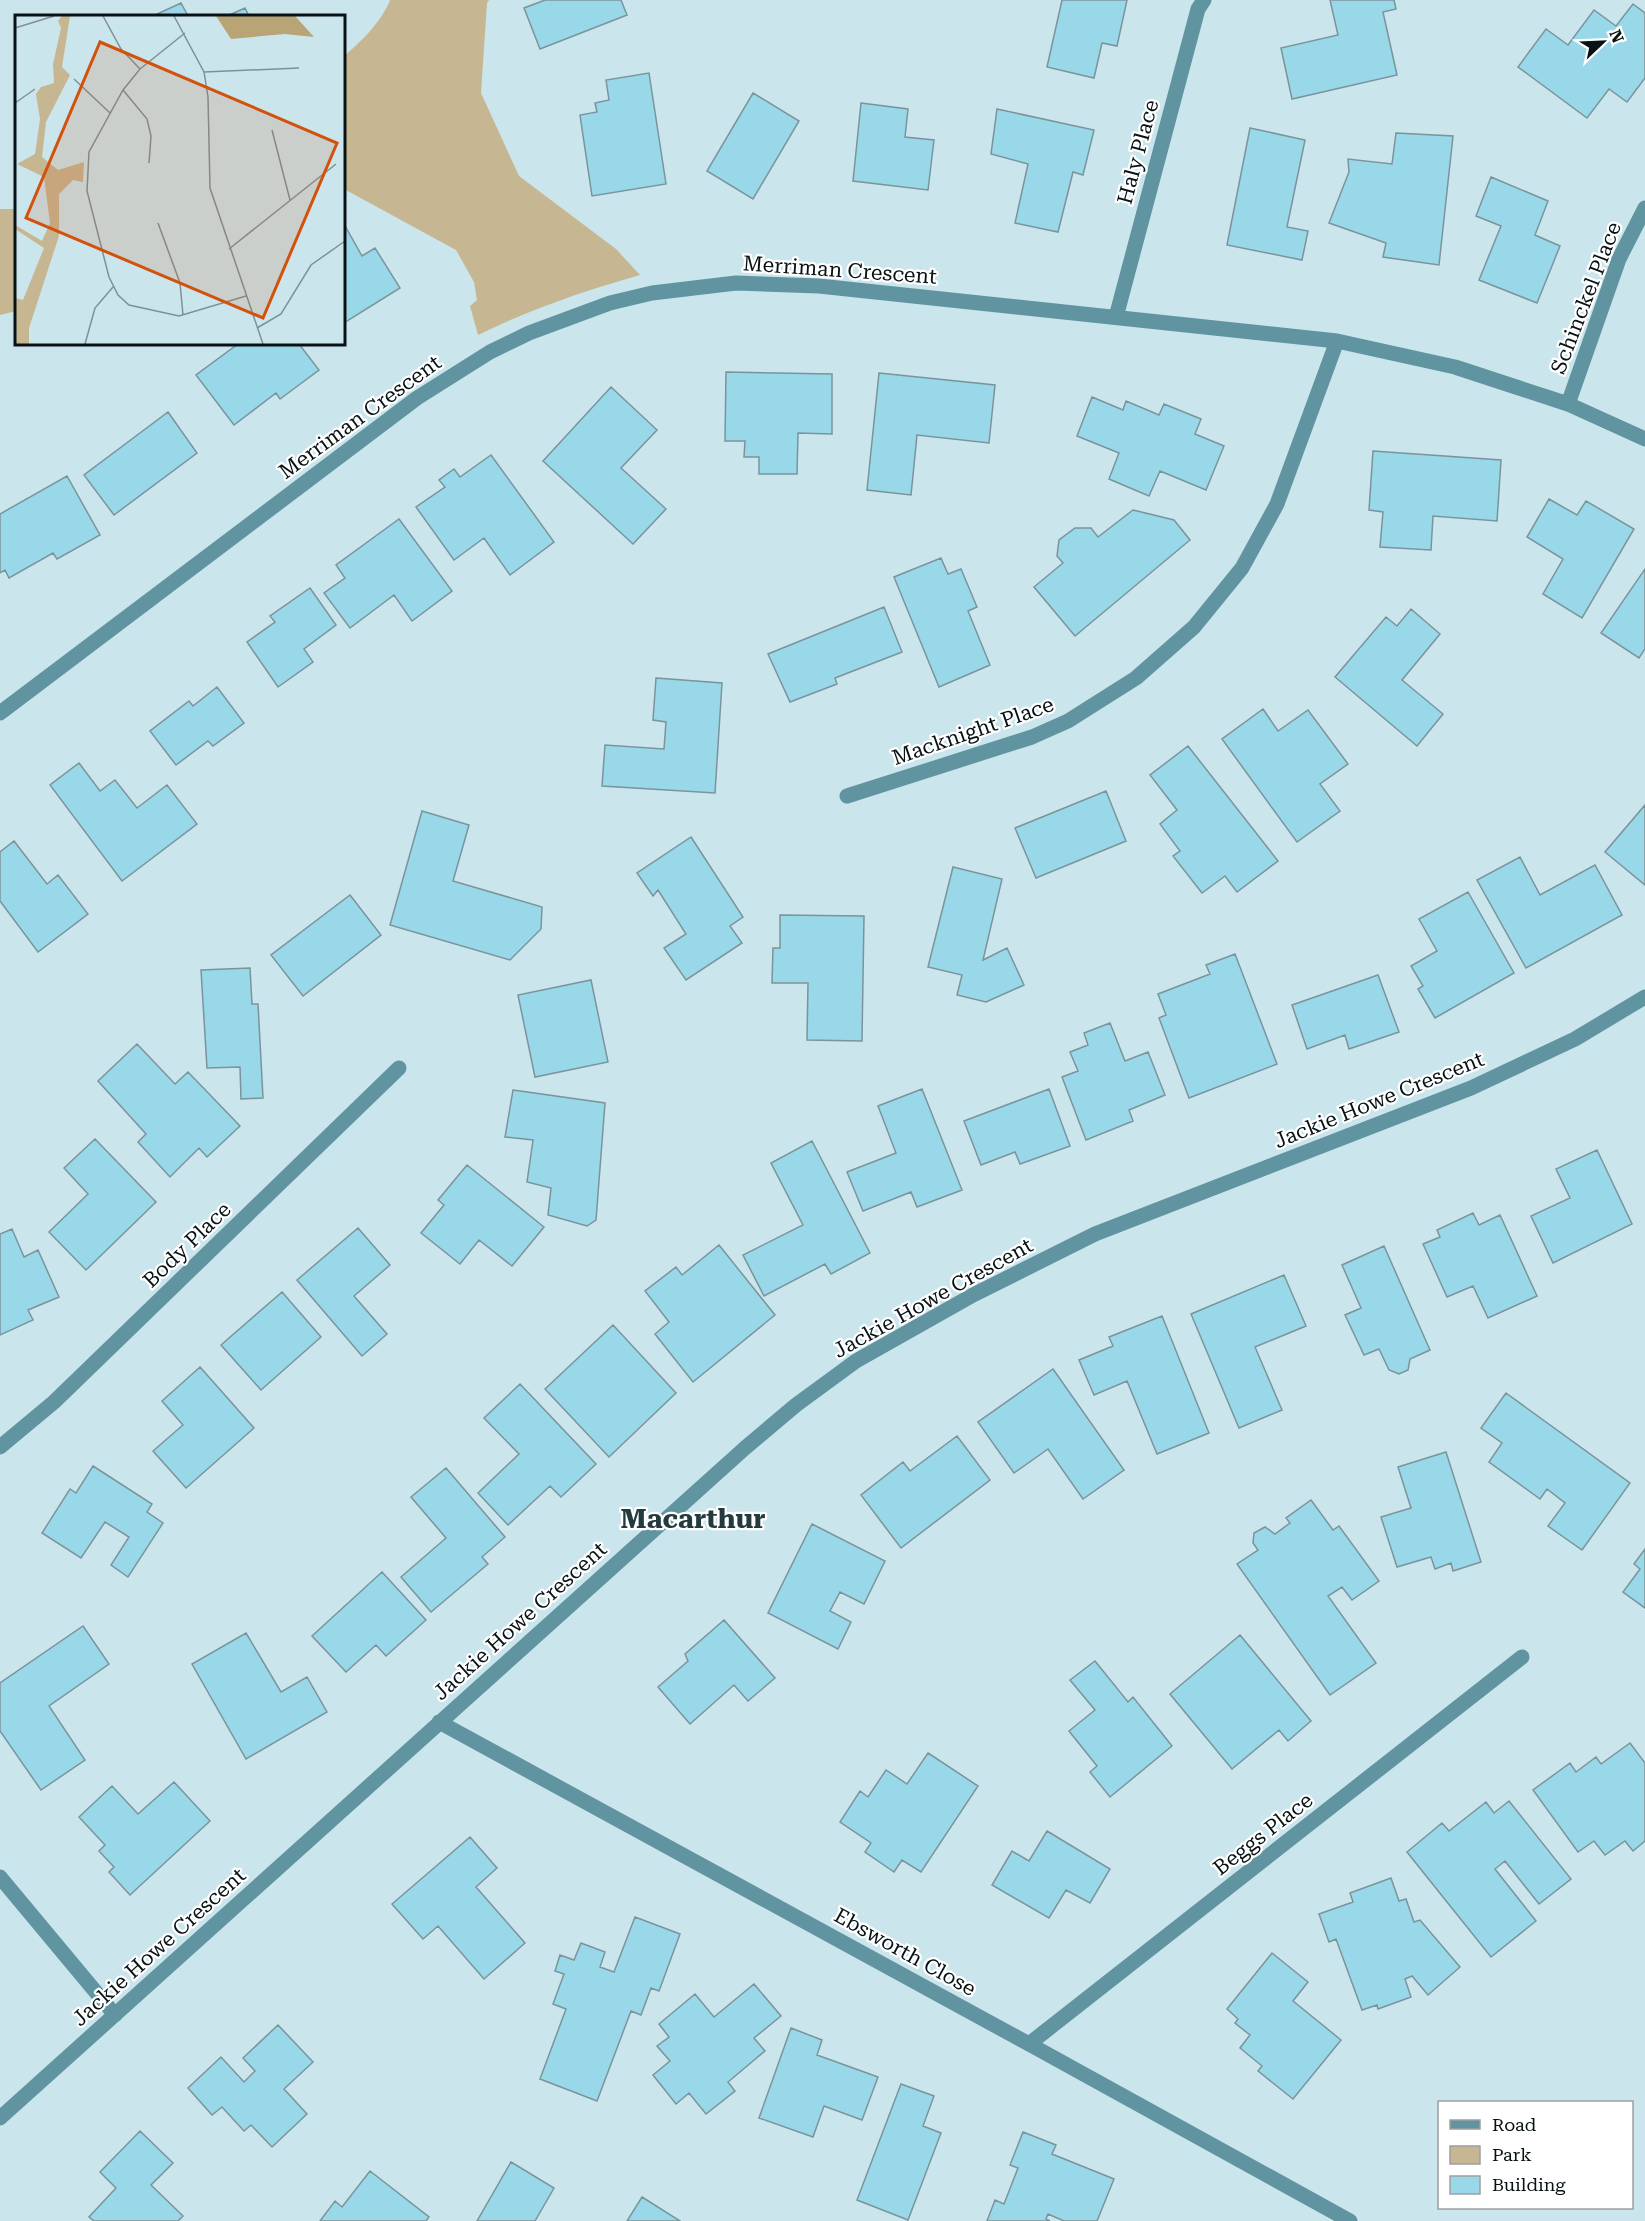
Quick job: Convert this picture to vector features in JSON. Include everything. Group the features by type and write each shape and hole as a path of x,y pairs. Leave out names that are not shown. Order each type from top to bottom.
{"street":[{"name":"Haly Place","path":"1116,317 1198,9 1204,0"},
{"name":"Schinckel Place","path":"1568,404 1619,259 1645,208"},
{"name":"Merriman Crescent","path":"0,713 417,398 499,347 529,333 610,303 652,293 736,283 819,286 1337,341 1455,367 1568,404 1645,439"},
{"name":"Macknight Place","path":"847,796 1032,737 1068,720 1136,678 1194,627 1242,568 1277,504 1337,341"},
{"name":"Jackie Howe Crescent","path":"0,2118 745,1448 796,1405 856,1361 973,1295 1095,1234 1471,1088 1575,1040 1645,997"},
{"name":"Body Place","path":"0,1447 54,1402 399,1068"},
{"name":"Beggs Place","path":"1029,2044 1522,1657"},
{"name":"Ebsworth Close","path":"439,1722 1350,2221"},
{"path":"0,1877 115,2014"}],"green space":[{"path":"390,0 489,0 481,93 519,176 616,249 640,275 558,301 478,335 470,306 477,300 474,282 456,250 345,190 345,55 370,31"},
{"path":"0,209 15,209 15,311 0,315"}],"building":[{"path":"545,0 621,0 627,15 540,49 524,8"},
{"path":"1062,0 1127,0 1117,46 1102,43 1094,78 1047,67"},
{"path":"1330,0 1394,0 1396,9 1383,12 1397,75 1292,99 1281,48 1338,35"},
{"path":"181,3 187,15 155,15"},
{"path":"1633,4 1645,13 1645,78 1627,102 1609,89 1587,118 1518,67 1546,29 1568,45 1594,10 1616,26"},
{"path":"245,8 248,15 229,15"},
{"path":"649,73 666,184 592,196 580,115 597,112 595,103 609,100 606,80"},
{"path":"753,93 799,121 753,199 707,171"},
{"path":"861,103 908,109 905,137 934,140 928,190 853,181"},
{"path":"997,109 1094,130 1083,175 1073,172 1058,232 1015,223 1028,164 991,154"},
{"path":"1250,128 1305,140 1287,227 1308,231 1302,260 1227,245"},
{"path":"1396,133 1453,136 1439,265 1383,257 1386,243 1329,223 1349,172 1348,159 1392,164"},
{"path":"1491,177 1548,201 1535,235 1560,246 1537,303 1479,280 1501,226 1476,216"},
{"path":"345,226 362,256 375,248 400,288 345,322"},
{"path":"237,345 300,345 319,370 280,399 276,393 234,425 196,375"},
{"path":"726,372 832,374 832,434 798,433 797,474 759,474 759,457 744,457 745,441 725,441"},
{"path":"879,373 995,385 989,443 917,435 911,495 867,490"},
{"path":"611,387 657,430 621,468 666,509 633,544 543,461"},
{"path":"1092,397 1123,410 1126,401 1159,415 1164,404 1201,419 1195,434 1224,446 1206,490 1160,471 1149,496 1109,479 1119,453 1077,436"},
{"path":"168,412 197,453 114,515 84,475"},
{"path":"1373,451 1501,460 1497,521 1433,516 1431,550 1380,547 1383,512 1369,510"},
{"path":"491,455 554,542 510,575 484,538 454,560 416,507 445,487 439,480 454,469 460,477"},
{"path":"67,476 100,535 57,559 53,553 9,578 5,570 0,573 0,514"},
{"path":"1549,499 1577,515 1586,501 1634,529 1582,618 1543,594 1563,559 1527,537"},
{"path":"1133,510 1174,520 1190,540 1075,636 1034,587 1063,563 1057,556 1059,540 1075,528 1091,528 1098,537"},
{"path":"399,519 452,591 412,621 394,595 350,628 324,593 345,578 336,565"},
{"path":"941,558 948,574 961,569 977,607 968,611 990,665 939,687 894,577"},
{"path":"1645,569 1645,649 1639,658 1601,633"},
{"path":"310,588 336,625 304,649 313,662 278,687 247,642 275,622 270,616"},
{"path":"884,607 902,652 835,678 837,684 790,702 768,654"},
{"path":"1411,609 1440,634 1402,680 1443,714 1417,746 1335,677 1386,617 1397,626"},
{"path":"656,678 722,683 715,793 602,786 605,745 664,749 666,722 653,720"},
{"path":"217,687 244,723 213,746 208,741 176,765 150,731 189,701 193,706"},
{"path":"1263,709 1278,731 1308,710 1348,764 1320,784 1340,811 1297,842 1222,739"},
{"path":"1188,746 1278,861 1237,892 1225,876 1202,893 1173,856 1180,851 1160,824 1177,810 1150,775"},
{"path":"79,763 100,791 115,780 137,808 167,785 197,824 122,881 50,785"},
{"path":"1106,791 1126,841 1036,878 1015,828"},
{"path":"1645,805 1645,885 1605,852"},
{"path":"422,811 469,825 453,881 542,907 541,929 510,960 390,925"},
{"path":"691,837 743,917 730,926 742,943 686,980 664,948 686,934 658,890 653,896 637,873"},
{"path":"14,841 47,884 58,875 88,914 38,952 0,901 0,852"},
{"path":"1520,857 1540,895 1595,865 1622,915 1526,968 1477,880"},
{"path":"953,867 1002,879 983,960 1007,948 1024,985 986,1002 957,995 962,975 928,967"},
{"path":"1468,892 1514,973 1435,1018 1418,989 1423,986 1411,966 1437,951 1419,919"},
{"path":"350,895 381,935 303,996 271,955"},
{"path":"780,915 864,916 862,1041 807,1040 808,983 772,983 773,948 780,948"},
{"path":"1235,954 1277,1064 1189,1098 1159,1018 1166,1015 1158,994 1210,974 1206,965"},
{"path":"250,968 252,1004 258,1004 263,1098 241,1099 240,1067 207,1068 201,970"},
{"path":"1378,975 1399,1032 1349,1049 1345,1035 1307,1049 1292,1005"},
{"path":"591,980 608,1062 535,1077 518,995"},
{"path":"1110,1023 1125,1061 1148,1052 1165,1095 1129,1110 1133,1121 1086,1140 1062,1077 1078,1071 1070,1052 1088,1045 1084,1033"},
{"path":"137,1044 175,1084 188,1072 240,1126 207,1157 199,1148 170,1177 138,1142 146,1134 98,1081"},
{"path":"922,1089 962,1190 917,1207 911,1192 863,1211 847,1172 896,1153 878,1106"},
{"path":"1049,1089 1070,1146 1020,1164 1015,1152 981,1165 964,1121"},
{"path":"513,1090 605,1103 596,1220 587,1226 548,1215 551,1188 527,1182 533,1140 505,1137"},
{"path":"95,1139 156,1202 86,1270 49,1232 88,1194 64,1168"},
{"path":"812,1141 870,1253 831,1274 825,1264 764,1296 743,1255 803,1225 771,1163"},
{"path":"1597,1150 1632,1224 1553,1263 1531,1216 1570,1198 1556,1169"},
{"path":"467,1165 544,1227 512,1266 479,1240 460,1264 421,1233 444,1205 438,1200"},
{"path":"1473,1213 1479,1225 1500,1215 1537,1296 1488,1318 1473,1286 1447,1297 1423,1244 1440,1237 1437,1230"},
{"path":"358,1228 390,1265 354,1296 387,1334 362,1356 297,1280"},
{"path":"12,1229 24,1257 38,1250 59,1297 28,1310 33,1320 0,1335 0,1234"},
{"path":"719,1245 775,1315 693,1382 655,1334 669,1322 645,1291 676,1267 682,1275"},
{"path":"1384,1246 1430,1350 1410,1359 1408,1370 1399,1374 1389,1370 1379,1349 1364,1355 1345,1315 1361,1308 1342,1265"},
{"path":"1284,1275 1306,1326 1255,1347 1282,1410 1239,1428 1191,1314"},
{"path":"282,1292 321,1337 261,1390 221,1345"},
{"path":"1162,1316 1209,1433 1157,1454 1127,1381 1094,1395 1079,1360 1113,1346 1109,1337"},
{"path":"613,1325 676,1393 609,1457 545,1389"},
{"path":"200,1367 254,1428 186,1488 153,1451 183,1425 162,1401"},
{"path":"1053,1369 1124,1470 1083,1499 1048,1449 1014,1473 978,1422"},
{"path":"520,1384 596,1464 561,1497 550,1486 508,1525 478,1493 519,1454 484,1418"},
{"path":"1506,1393 1630,1483 1582,1550 1548,1526 1565,1503 1547,1489 1540,1499 1489,1462 1502,1443 1481,1428"},
{"path":"957,1436 990,1480 901,1548 861,1495 903,1462 910,1471"},
{"path":"1446,1452 1481,1562 1453,1571 1451,1563 1435,1569 1431,1557 1397,1567 1381,1517 1411,1508 1398,1467"},
{"path":"93,1466 152,1504 147,1512 163,1523 128,1577 111,1565 129,1537 105,1522 81,1558 42,1533 70,1489 76,1493"},
{"path":"446,1468 505,1537 482,1557 488,1564 431,1612 401,1577 446,1538 411,1497"},
{"path":"1311,1500 1333,1530 1339,1526 1379,1581 1352,1600 1342,1587 1328,1596 1376,1663 1330,1695 1237,1564 1258,1550 1253,1543 1254,1533 1265,1527 1275,1534 1290,1523 1286,1518"},
{"path":"812,1524 885,1561 864,1604 840,1592 830,1611 851,1622 838,1649 768,1613"},
{"path":"1645,1549 1645,1608 1623,1592 1640,1569 1634,1564"},
{"path":"382,1572 426,1620 386,1656 376,1645 346,1672 312,1636"},
{"path":"724,1620 775,1678 748,1701 734,1685 690,1724 658,1687 688,1661 685,1654"},
{"path":"83,1626 109,1664 49,1706 85,1760 41,1790 0,1731 0,1683"},
{"path":"246,1633 281,1692 307,1677 327,1712 246,1759 192,1664"},
{"path":"1240,1635 1311,1721 1288,1741 1279,1730 1232,1769 1170,1694"},
{"path":"1095,1661 1128,1702 1133,1697 1172,1746 1110,1797 1090,1772 1097,1766 1069,1731 1095,1710 1070,1680"},
{"path":"1630,1743 1645,1763 1645,1841 1633,1851 1625,1841 1605,1855 1594,1841 1578,1852 1533,1790 1570,1763 1576,1772 1596,1757 1601,1764"},
{"path":"928,1753 978,1786 921,1872 902,1860 894,1872 865,1852 871,1843 840,1822 860,1791 868,1797 886,1770 907,1784"},
{"path":"174,1782 210,1821 130,1895 109,1872 114,1867 99,1851 105,1845 79,1817 112,1786 138,1814"},
{"path":"1509,1801 1571,1879 1539,1904 1505,1861 1495,1869 1536,1921 1491,1957 1407,1852 1442,1823 1449,1831 1486,1802 1494,1813"},
{"path":"1047,1831 1110,1869 1090,1903 1066,1890 1049,1918 992,1885 1012,1851 1029,1861"},
{"path":"470,1837 497,1868 476,1887 525,1943 484,1979 438,1926 423,1939 392,1904"},
{"path":"1391,1878 1399,1901 1406,1899 1414,1922 1420,1920 1460,1967 1428,1995 1412,1976 1405,1979 1411,1997 1378,2009 1377,2005 1362,2010 1336,1939 1329,1942 1319,1914 1353,1902 1350,1893"},
{"path":"635,1917 680,1934 659,1991 651,1988 641,2015 631,2011 597,2101 540,2079 566,2009 553,2004 564,1974 555,1971 560,1955 574,1960 581,1943 605,1952 600,1967 614,1972"},
{"path":"1272,1953 1308,1982 1293,2001 1341,2040 1293,2099 1258,2071 1262,2066 1240,2048 1250,2035 1235,2023 1238,2019 1227,2009"},
{"path":"754,1984 781,2016 754,2038 765,2051 728,2082 735,2091 706,2114 689,2093 676,2104 653,2075 670,2061 657,2046 669,2037 659,2024 695,1994 714,2017"},
{"path":"278,2025 313,2062 284,2089 307,2114 272,2147 251,2125 244,2131 222,2107 212,2115 188,2088 221,2057 244,2082 255,2071 243,2058"},
{"path":"791,2028 822,2040 817,2055 878,2077 862,2120 824,2106 813,2137 759,2118"},
{"path":"901,2084 934,2096 923,2126 941,2133 908,2220 857,2200"},
{"path":"140,2131 173,2163 151,2185 183,2216 178,2221 94,2221 89,2217 116,2188 100,2172"},
{"path":"1023,2132 1056,2145 1052,2154 1114,2179 1097,2221 1064,2221 1048,2214 1046,2219 1050,2221 987,2221 995,2200 1004,2204 1018,2168 1010,2165"},
{"path":"511,2162 554,2188 535,2221 477,2221"},
{"path":"370,2171 429,2217 426,2221 320,2221 335,2201 342,2207"},
{"path":"642,2197 680,2221 627,2221"}],"district":[{"name":"Macarthur","path":"693,1519"}]}
